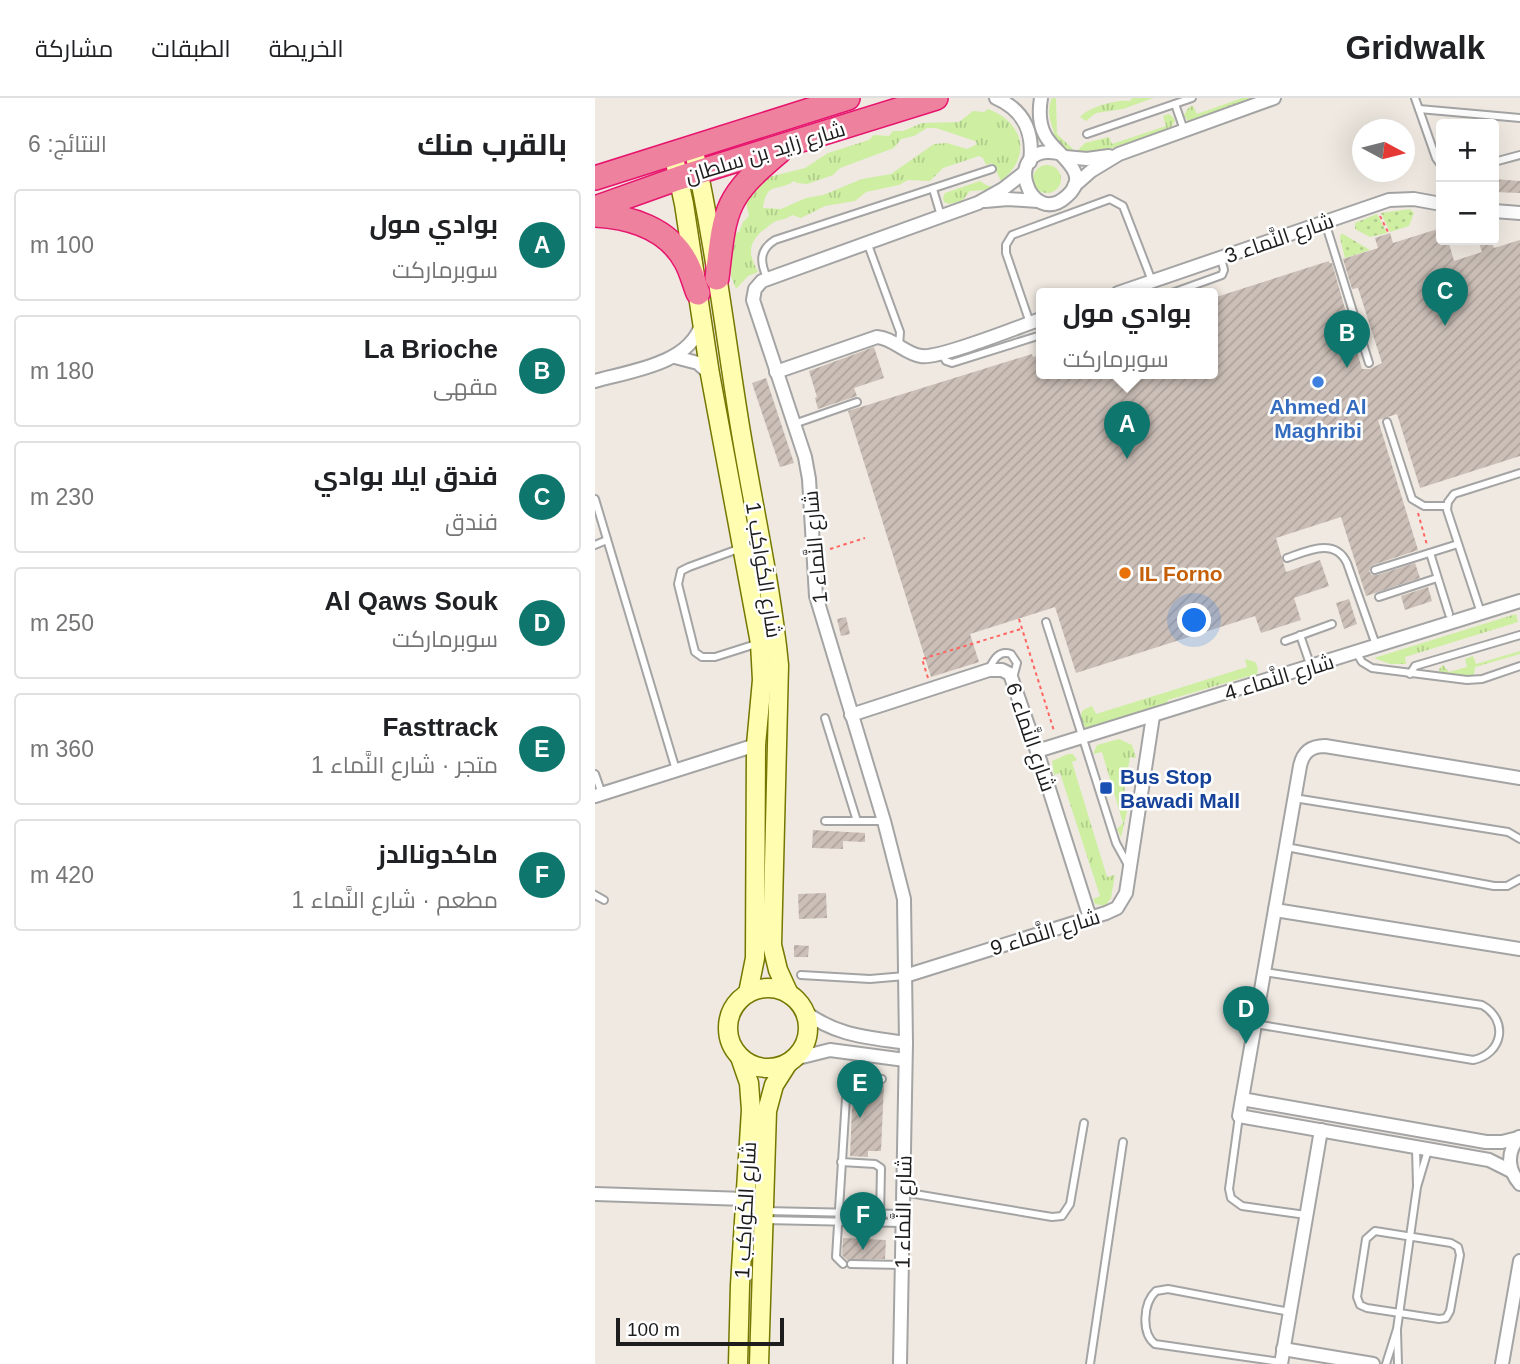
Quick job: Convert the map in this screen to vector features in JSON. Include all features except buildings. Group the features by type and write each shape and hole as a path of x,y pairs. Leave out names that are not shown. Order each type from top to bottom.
{"highway":[{"name":"شارع زايد بن سلطان","path":"595,178 848,98"},
{"name":"شارع زايد بن سلطان","path":"595,208 689,175 936,98"},
{"path":"717,278 723,226 732,200 748,178 786,145"},
{"path":"595,215 628,219 658,232 679,251 698,293"}],"street":[{"path":"996,98 1008,103 1025,122 1031,136 1025,185 1038,201"},
{"path":"1041,98 1040,112 1044,134 1074,170 1075,186"},
{"path":"978,203 1008,199 1060,202 1091,170 1119,154 1274,98"},
{"name":"شارع الكَواكِب 1","path":"683,150 717,278 776,632 779,693 772,945 778,970 789,994"},
{"path":"767,278 978,203 1003,189 1043,153 1087,159 1119,154"},
{"name":"شارع الكَواكِب 1","path":"689,175 698,293 710,374 760,643 762,681 756,745 755,958 748,993"},
{"name":"شارع النَّماء 3","path":"1132,288 1389,200 1406,199 1436,203"},
{"path":"1499,211 1520,213"},
{"name":"شارع النَّماء 1","path":"767,278 758,284 753,300 808,471 816,596 902,889 906,1043 900,1364"},
{"path":"675,357 696,338 702,320"},
{"path":"776,372 867,340 883,338 921,356 941,353 1036,321"},
{"path":"595,382 675,357 698,363 710,374"},
{"name":"شارع النَّماء 4","path":"1037,751 1520,601"},
{"name":"شارع النَّماء 6","path":"851,715 989,670 1002,670 1013,678 1090,918"},
{"name":"شارع النَّماء 9","path":"905,975 1090,918 1111,911 1121,904 1126,893 1153,716"},
{"path":"598,795 756,745"},
{"path":"1517,1181 1489,1160 1239,1116 1301,759 1305,753 1318,746 1520,778"},
{"path":"1275,910 1520,949"},
{"path":"791,1061 802,1049 807,1037 808,1024 799,1002 789,994 769,988 748,993 733,1009 728,1023 731,1045 740,1057 759,1067 774,1068 817,1051 842,1050 905,1060"},
{"path":"805,1012 824,1025 845,1034 906,1043"},
{"name":"شارع الكَواكِب 1","path":"738,1364 751,1096 740,1057"},
{"name":"شارع الكَواكِب 1","path":"759,1364 768,1111 774,1085 791,1061"},
{"path":"1242,1099 1486,1142 1519,1138"},
{"path":"1281,1363 1321,1130"},
{"path":"1517,1181 1509,1157 1519,1138"},
{"path":"595,1194 745,1199"},
{"path":"1502,1364 1520,1261"},
{"path":"1283,1349 1373,1364"}],"lane":[{"path":"1087,134 1192,98"},
{"path":"1415,98 1436,158"},
{"path":"1175,104 1184,131"},
{"path":"1419,109 1520,118"},
{"path":"1499,161 1520,155"},
{"path":"767,278 762,266 762,255 775,240 992,169"},
{"path":"933,189 941,216"},
{"path":"1036,321 1006,253 1007,241 1012,235 1090,205 1109,200 1123,206 1152,281"},
{"path":"1325,222 1369,363"},
{"path":"867,242 901,335 899,346"},
{"path":"1186,288 1222,275 1224,270 1221,258"},
{"path":"883,338 896,323"},
{"path":"941,353 946,361 951,363 1036,337"},
{"path":"794,424 857,402"},
{"path":"1387,422 1407,490 1415,502 1424,506 1447,506"},
{"path":"1481,613 1447,506 1454,494 1520,473"},
{"path":"595,499 676,770"},
{"path":"595,545 607,540"},
{"path":"1375,570 1458,544"},
{"path":"1287,558 1324,547 1340,553 1347,563 1377,646"},
{"path":"743,548 681,571 678,584 695,652 702,657 715,657 760,643"},
{"path":"1430,553 1449,614"},
{"path":"1379,597 1437,578"},
{"path":"1046,622 1117,843 1130,867"},
{"path":"1285,640 1332,624"},
{"path":"1300,635 1311,667"},
{"path":"1410,674 1415,666 1520,635"},
{"path":"1356,652 1366,666 1467,681 1482,679 1520,666"},
{"path":"989,670 997,655 1008,653 1014,656 1017,663 1013,678"},
{"path":"825,718 857,821"},
{"path":"595,774 598,795"},
{"path":"1294,798 1502,831 1520,839"},
{"path":"825,821 884,821"},
{"path":"1286,847 1493,886 1507,886 1520,879"},
{"path":"595,895 604,900"},
{"path":"1255,1024 1473,1060 1481,1059 1493,1050 1499,1036 1500,1029 1494,1014 1482,1005 1264,972"},
{"path":"801,975 870,979 905,975"},
{"path":"843,1264 836,1257 847,1082 853,1077 882,1079"},
{"path":"1239,1116 1229,1189 1231,1198 1242,1206 1306,1215"},
{"path":"903,1192 1062,1216 1070,1204 1084,1122"},
{"path":"1090,1364 1123,1142"},
{"path":"1398,1364 1397,1329 1422,1149"},
{"path":"1417,1187 1422,1149"},
{"path":"841,1163 875,1164 881,1168 880,1223"},
{"path":"763,1215 838,1212 880,1213 903,1218"},
{"path":"763,1215 880,1223 903,1218"},
{"path":"1375,1231 1451,1243 1458,1247 1460,1255 1450,1311 1446,1318 1439,1320 1399,1313 1363,1307 1357,1297 1368,1235 1375,1231"},
{"path":"851,1264 902,1265"},
{"path":"1281,1363 1155,1344 1150,1340 1145,1328 1149,1301 1156,1291 1168,1289 1290,1312"},
{"path":"1386,1364 1397,1329"}],"path":[{"path":"1378,204 1381,220 1389,234"},
{"path":"1415,502 1430,553"},
{"path":"831,549 865,538"},
{"path":"1019,619 1056,736 1062,734 1065,743"},
{"path":"932,689 922,659 1022,628"}],"green space":[{"path":"1052,98 1056,98 1057,134 1076,152 1085,143 1109,137 1112,144 1166,126 1163,116 1169,114 1175,121 1171,127 1128,143 1076,153 1063,149 1055,140 1049,114"},
{"path":"1132,98 1153,98 1123,109 1096,113 1086,121 1080,117 1096,107 1130,101"},
{"path":"1242,98 1252,98 1188,121 1184,115 1189,107 1193,106 1197,114"},
{"path":"988,109 1009,122 1020,140 1017,161 1001,181 992,163 986,165 979,156 943,168 930,181 908,180 899,185 866,192 855,201 825,206 801,218 792,215 776,221 757,236 752,246 751,255 758,272 748,276 736,289 729,271 733,234 739,232 749,216 746,202 751,193 769,177 805,168 828,153 869,140 874,135 889,136 893,131 903,131 922,123 959,122 973,111 984,112","holes":["927,128 936,128 977,144 967,149 947,143 934,144 891,174 862,179 781,209 763,208 767,194 774,188 794,181 807,184 833,175 840,168 894,148 901,139 914,136"]},
{"path":"1047,165 1057,169 1061,179 1057,189 1047,193 1037,189 1033,179 1037,169"},
{"path":"980,181 988,186 995,186 986,190 970,191 962,201 949,204 944,202 945,193"},
{"path":"1410,209 1414,213 1409,226 1390,232 1381,213"},
{"path":"1377,214 1387,233 1370,237 1355,229 1355,223"},
{"path":"1343,234 1370,250 1345,258"},
{"path":"1516,614 1518,622 1405,657 1406,664 1390,664 1374,658"},
{"path":"1520,651 1520,654 1475,667 1474,674 1470,677 1440,676 1439,669 1443,665 1449,672 1467,667 1465,659 1473,656 1476,664"},
{"path":"1245,659 1255,662 1258,670 1251,680 1249,676 1168,700 1166,706 1088,729 1082,725 1080,716 1083,710 1092,706 1096,714 1247,667"},
{"path":"1119,739 1132,745 1136,758 1130,757 1122,805 1128,807 1121,837 1117,829 1123,823 1102,752 1093,754 1097,745"},
{"path":"1073,754 1077,760 1072,762 1107,877 1115,875 1111,898 1105,906 1095,904 1093,899 1100,896 1060,773 1054,775 1052,761"}],"place":[{"name":"فندق ايلا بوادي","path":"1445,326"},
{"name":"La Brioche","path":"1347,368"},
{"name":"Ahmed Al Maghribi","path":"1318,382"},
{"name":"بوادي مول","path":"1127,459"},
{"name":"IL Forno","path":"1125,573"},
{"name":"Bus Stop Bawadi Mall","path":"1106,788"},
{"name":"Al Qaws Souk","path":"1246,1044"},
{"name":"Fasttrack","path":"860,1118"},
{"name":"ماكدونالدز","path":"863,1250"}]}
